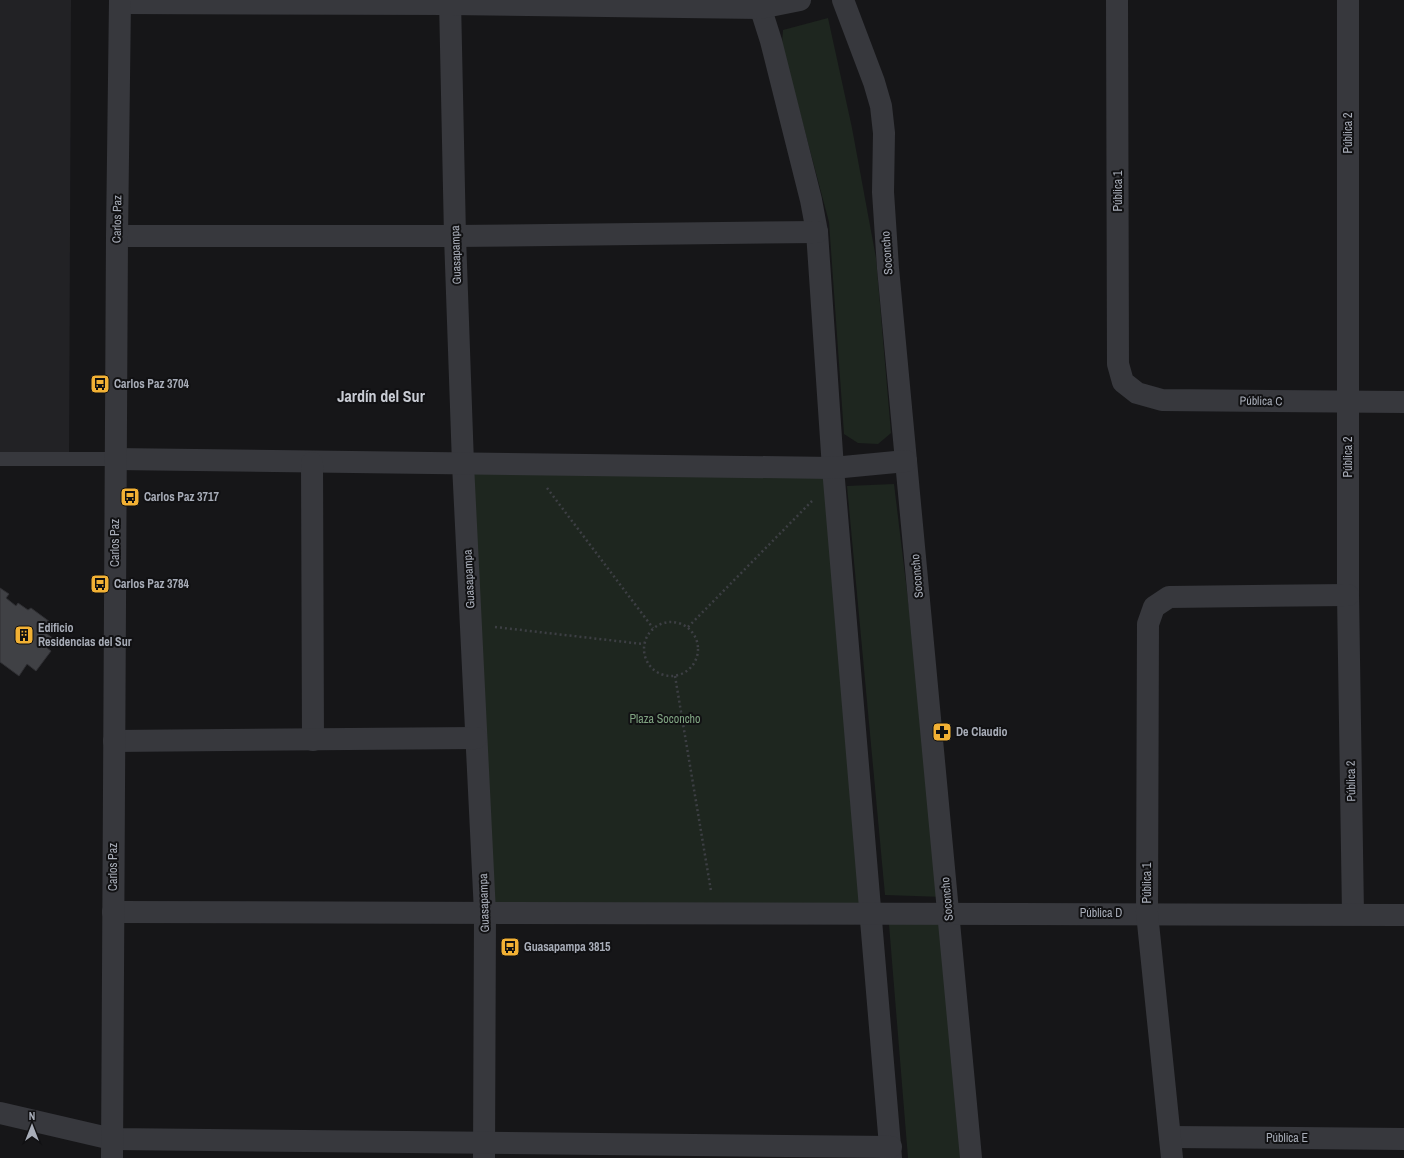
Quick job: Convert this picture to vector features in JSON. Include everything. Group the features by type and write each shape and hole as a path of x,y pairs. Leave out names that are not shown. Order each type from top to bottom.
{"street":[{"path":"120,2 759,4 800,0"},
{"name":"Soconcho","path":"843,0 874,82 881,106 884,133 884,192 888,268 971,1158"},
{"name":"Pública 1","path":"1117,0 1118,364 1123,382"},
{"name":"Pública 2","path":"1348,0 1348,595 1353,914"},
{"name":"Carlos Paz","path":"112,1149 115,459 120,2"},
{"name":"Guasapampa","path":"450,2 455,236 463,464 485,913 484,1151"},
{"path":"0,1113 112,1149 891,1153 834,473 817,232 812,200 770,40 759,4"},
{"path":"117,236 455,236 817,232"},
{"name":"Pública C","path":"1123,382 1137,393 1162,400 1404,402"},
{"path":"115,459 530,465 834,473 906,461"},
{"path":"312,463 313,740"},
{"name":"Pública 1","path":"1171,1147 1147,913 1148,624 1154,607 1169,597 1348,595"},
{"path":"114,741 476,738"},
{"name":"Pública D","path":"113,912 714,914 1147,913 1404,915"},
{"name":"Pública E","path":"1171,1147 1404,1139"}],"lane":[{"path":"0,459 115,459"}],"path":[{"path":"530,465 653,628"},
{"path":"688,627 834,473"},
{"path":"670,622 679,623 688,627 694,634 697,642 697,656 691,667 684,673 675,676 658,674 646,661 643,653 643,644 647,636 653,628 670,622"},
{"path":"471,624 643,644"},
{"path":"675,676 714,914"}],"shaded area":[{"path":"0,0 71,0 69,465 0,465"}],"green space":[{"path":"828,18 852,128 876,258 891,433 878,444 858,443 844,434 829,222 782,45 783,30"},
{"name":"Plaza Soconcho","path":"463,464 833,468 871,914 485,913"},
{"path":"894,484 944,897 885,895 847,486"},
{"path":"942,911 966,1158 908,1158 888,912"}],"building":[{"name":"Edificio Residencias del Sur","path":"0,588 9,594 6,598 16,606 18,603 28,610 31,608 50,622 43,631 54,639 47,648 51,651 36,671 27,664 19,676 0,662"}],"place":[{"name":"Carlos Paz 3704","path":"100,384"},
{"name":"Carlos Paz 3717","path":"130,497"},
{"name":"Carlos Paz 3784","path":"100,584"},
{"name":"Edificio Residencias del Sur","path":"24,635"},
{"name":"De Claudio","path":"942,732"},
{"name":"Guasapampa 3815","path":"510,947"}],"district":[{"name":"Jardín del Sur","path":"381,396"}]}
